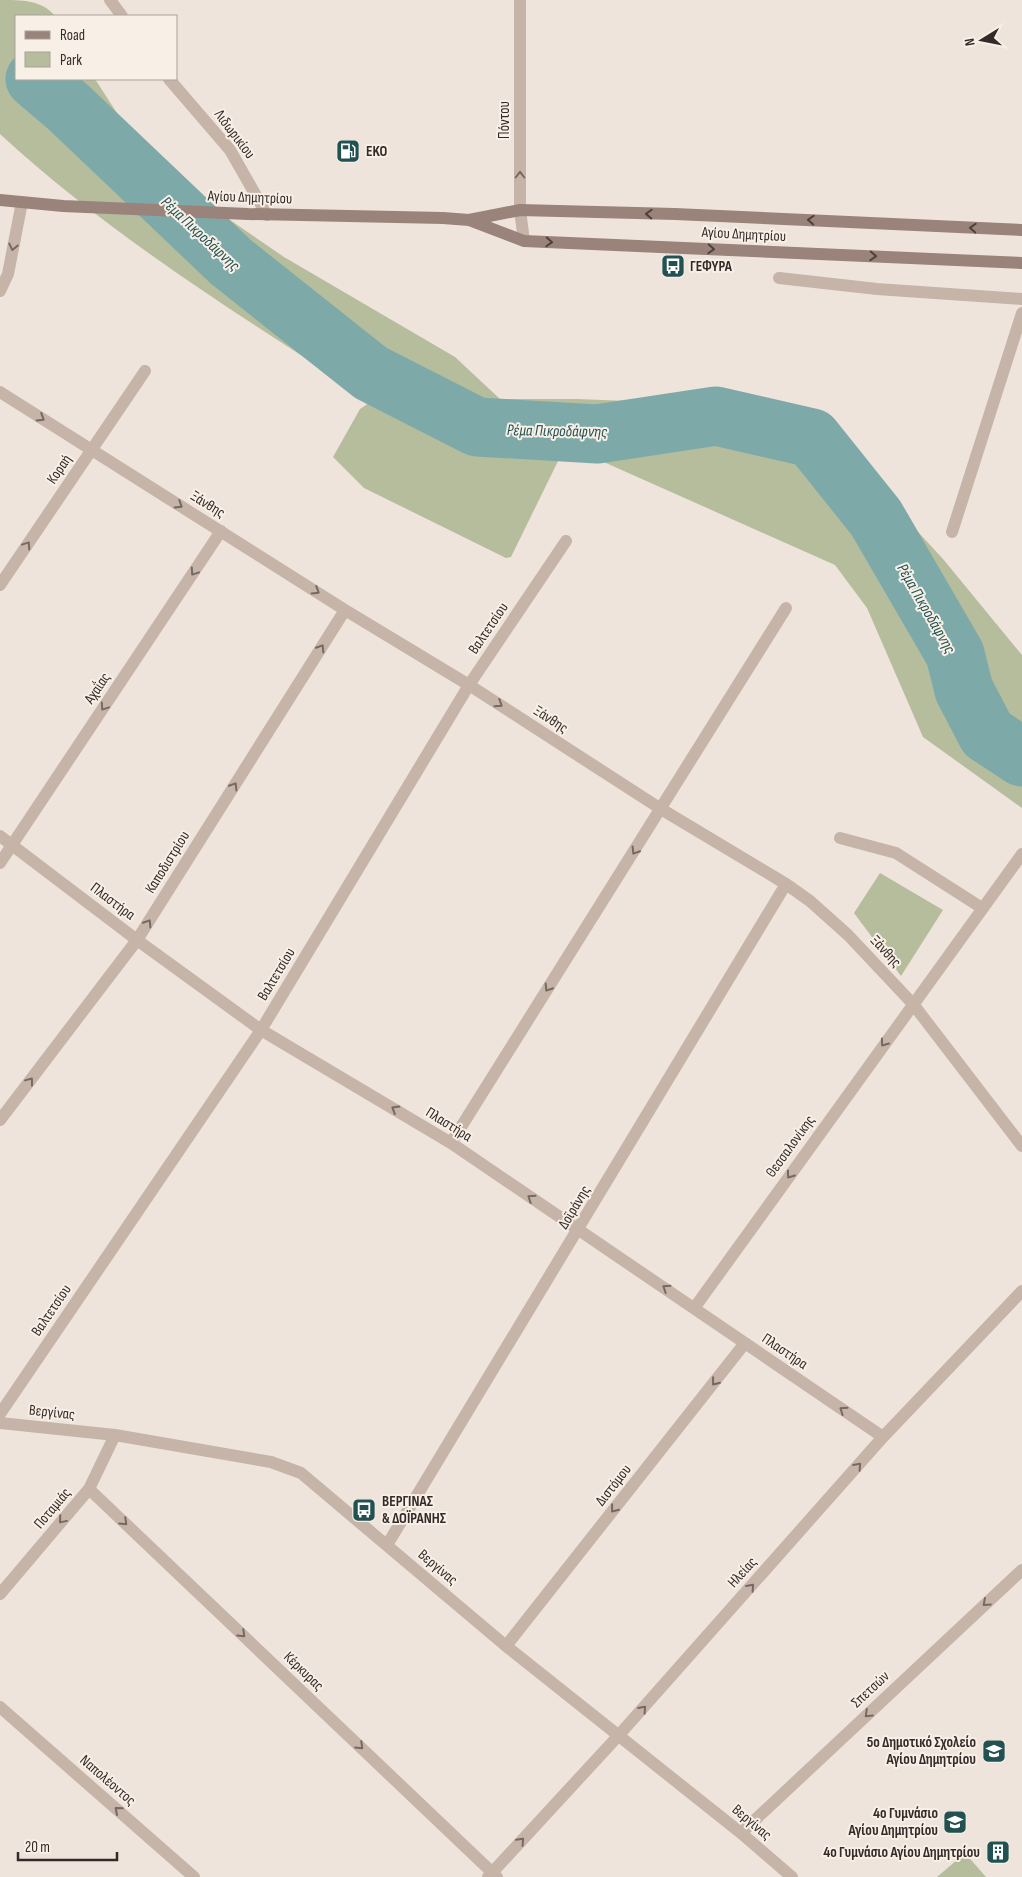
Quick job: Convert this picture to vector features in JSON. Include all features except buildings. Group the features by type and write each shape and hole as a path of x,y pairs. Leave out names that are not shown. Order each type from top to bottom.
{"main road":[{"name":"Αγίου Δημητρίου","path":"0,200 62,206 267,215 469,220 520,210 694,215 1022,230"},
{"name":"Αγίου Δημητρίου","path":"469,220 524,240 1022,263"}],"street":[{"path":"110,0 121,15"},
{"name":"Πόντου","path":"520,0 520,210 524,240"},
{"name":"Λιδωρικίου","path":"170,80 230,150 267,215"},
{"path":"0,291 8,274 22,202"},
{"path":"779,278 878,289 1022,299"},
{"path":"952,532 1022,314"},
{"name":"Κοραή","path":"0,585 145,371"},
{"name":"Ξάνθης","path":"0,392 345,610 469,685 661,810 786,884 810,901 848,935 913,1004 1022,1146"},
{"name":"Αχαΐας","path":"0,863 221,531"},
{"name":"Βαλτετσίου","path":"0,1414 261,1030 469,685 566,541"},
{"path":"451,1143 786,608"},
{"name":"Καποδιστρίου","path":"0,1120 137,940 345,610"},
{"name":"Πλαστήρα","path":"0,836 137,940 261,1030 451,1143 883,1437"},
{"path":"840,838 896,853 982,908"},
{"name":"Θεσσαλονίκης","path":"695,1308 1022,854"},
{"name":"Δοϊράνης","path":"387,1545 579,1230 786,884"},
{"name":"Ηλείας","path":"492,1875 619,1735 883,1437 1022,1291"},
{"name":"Διστόμου","path":"506,1646 745,1343"},
{"name":"Βεργίνας","path":"0,1423 115,1435 271,1462 301,1473 506,1646 741,1833 792,1877"},
{"name":"Ποταμιάς","path":"0,1594 89,1489 115,1435"},
{"name":"Κέρκυρας","path":"89,1489 492,1875"},
{"name":"Σπετσών","path":"741,1833 1022,1570"},
{"name":"Ναπολέοντος","path":"0,1707 194,1877"}],"green space":[{"path":"0,0 31,2 44,7 54,15 15,15 15,80 96,80 151,166 284,257 455,357 500,399 577,399 812,408 884,495 943,559 1022,655 1022,808 923,737 867,608 835,565 579,451 563,451 511,557 506,558 364,488 333,457 360,409 372,401 180,275 134,242 43,172 0,134"},
{"path":"880,873 943,910 901,976 854,913"},
{"path":"965,1853 986,1877 937,1877"}],"waterway":[{"name":"Ρέμα Πικροδάφνης","path":"36,80 68,107 231,262 371,373 477,427 597,434 716,416 812,438 876,518 955,654 964,690 987,734 1022,757"}],"place":[{"name":"EKO","path":"348,151"},
{"name":"ΓΕΦΥΡΑ","path":"673,266"},
{"name":"ΒΕΡΓΙΝΑΣ & ΔΟΪΡΑΝΗΣ","path":"364,1510"},
{"name":"5ο Δημοτικό Σχολείο Αγίου Δημητρίου","path":"994,1751"},
{"name":"4ο Γυμνάσιο Αγίου Δημητρίου","path":"955,1822"},
{"name":"4o Γυμνάσιο Αγίου Δημητρίου","path":"998,1852"}]}
